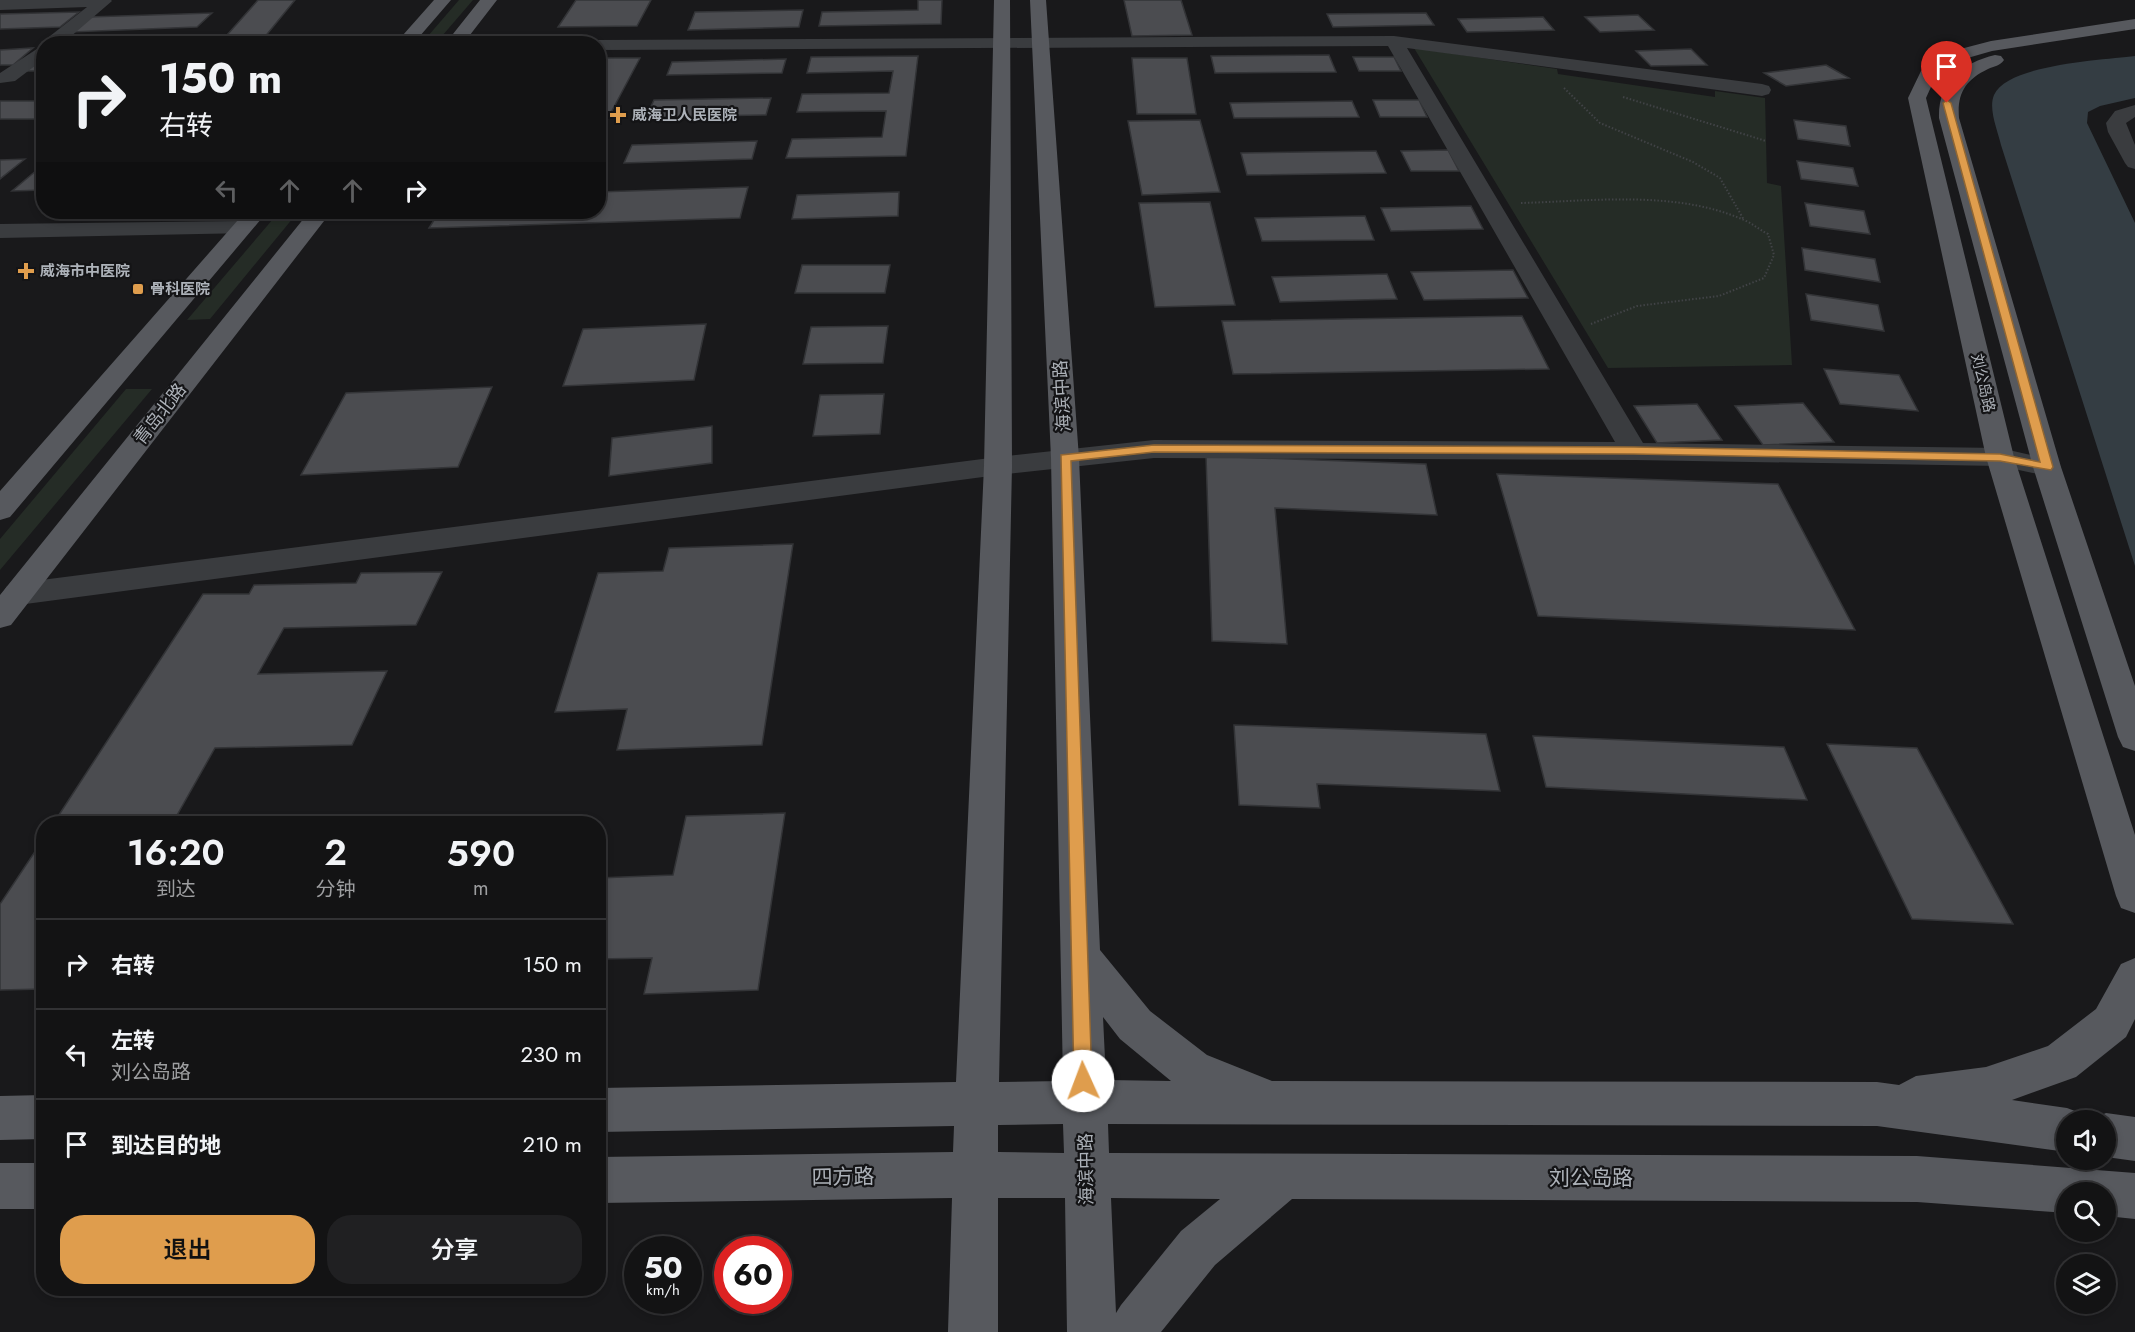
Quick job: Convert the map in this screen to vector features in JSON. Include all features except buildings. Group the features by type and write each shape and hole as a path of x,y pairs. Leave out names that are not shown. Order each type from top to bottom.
{"main road":[{"path":"410,36 443,0"},
{"path":"460,36 489,0"},
{"path":"973,1332 975,1175 998,466 1002,0"},
{"name":"海滨中路","path":"1038,0 1065,458 1083,1102 1092,1332"},
{"name":"刘公岛路","path":"2135,24 1991,46 1951,57 1927,75 1917,98 2000,457 2135,896"},
{"path":"2135,35 2010,55 1977,66 1954,83 1947,103 2047,467 2135,737"},
{"name":"青岛北路","path":"0,617 314,219"},
{"path":"0,510 248,220"},
{"path":"1079,954 1134,1025 1192,1070 1275,1103"},
{"path":"1877,1104 1986,1088 2061,1062 2111,1023 2135,977"},
{"path":"606,1110 1083,1102 1877,1104 2056,1128"},
{"path":"0,1118 36,1117"},
{"path":"2116,1136 2135,1139"},
{"name":"四方路","path":"606,1180 975,1175 1087,1177"},
{"name":"刘公岛路","path":"1087,1177 1917,1179 2056,1189"},
{"path":"1133,1332 1138,1322 1198,1248 1283,1177"},
{"path":"0,1186 36,1186"},
{"path":"2116,1194 2135,1196"}],"street":[{"path":"0,5 104,1 61,36"},
{"path":"606,45 1394,41 1762,90"},
{"path":"1394,41 1634,451"},
{"path":"0,78 9,77 36,56"},
{"path":"2135,111 2122,115 2116,123 2118,132 2135,163"},
{"path":"0,231 248,220"},
{"path":"18,594 998,466 1154,448 1634,451 2000,457 2047,467"}],"path":[{"path":"1572,88 1563,87 1600,123 1693,162 1720,178 1744,220"},
{"path":"1623,97 1766,141"},
{"path":"1519,203 1665,202 1698,207 1744,220 1768,234 1774,255 1764,278 1719,296 1637,306 1594,321 1590,326"}],"shaded area":[{"path":"459,0 473,0 442,36 428,36"},
{"path":"1414,48 1557,69 1558,74 1715,97 1715,91 1765,98 1767,183 1781,186 1792,365 1608,368"},
{"path":"2135,56 2135,98 2100,106 2088,112 2087,123 2135,223 2135,566 2001,145 1994,120 1992,101 2003,85 2018,76 2037,70 2058,65"},
{"path":"273,219 292,219 210,319 187,320"},
{"path":"126,389 152,389 0,570 0,539"}],"place":[{"name":"威海卫人民医院","path":"618,115"},
{"name":"威海市中医院","path":"26,271"},
{"name":"骨科医院","path":"138,289"}],"route":[{"path":"1083,1081 1065,458 1154,448 1634,451 2000,457 2047,467 1949,118 1947,103"}]}
